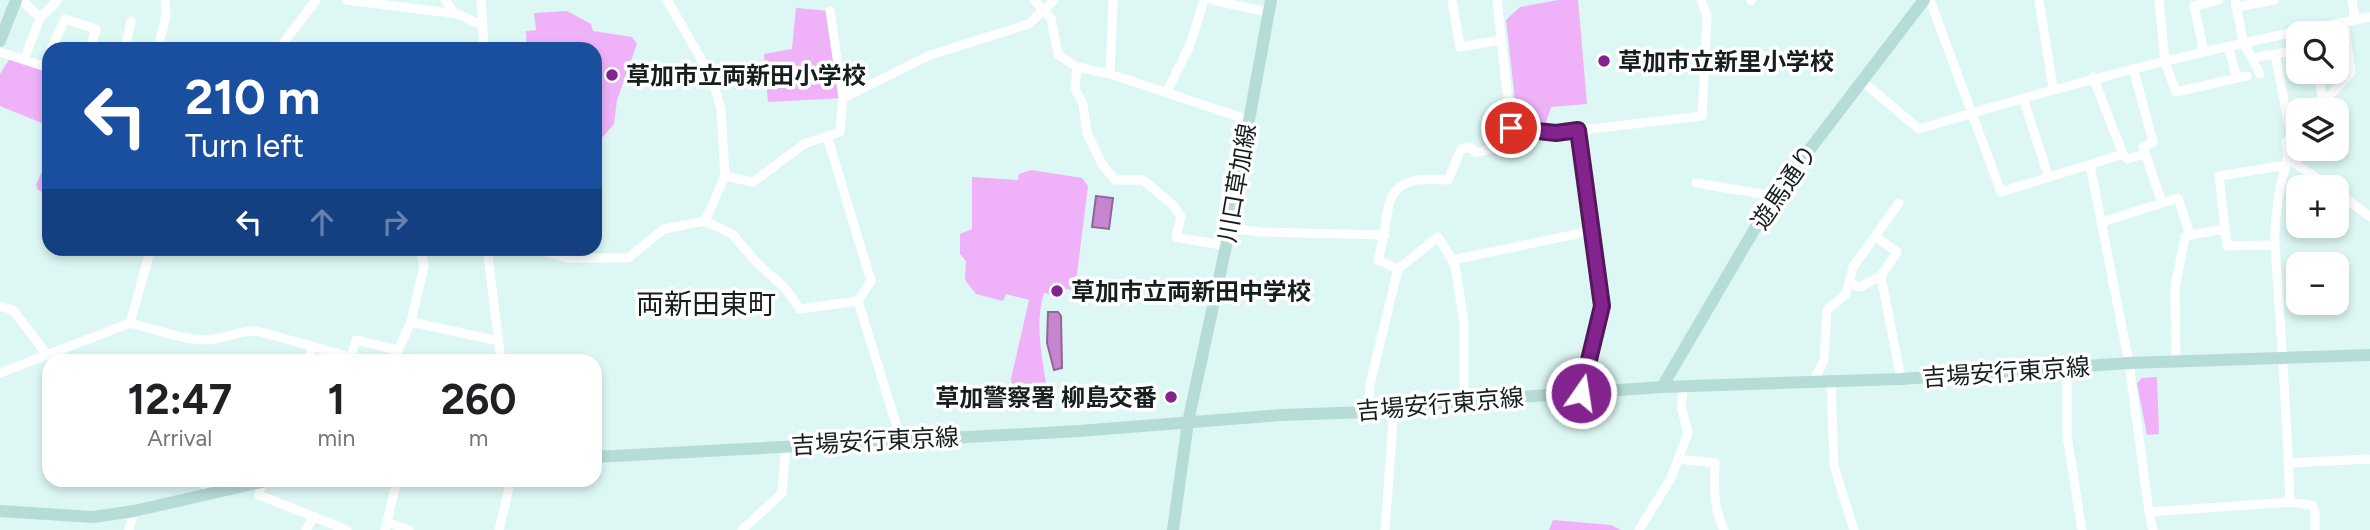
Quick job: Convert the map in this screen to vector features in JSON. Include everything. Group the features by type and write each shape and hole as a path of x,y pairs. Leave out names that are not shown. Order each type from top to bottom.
{"main road":[{"path":"0,41 16,0"},
{"name":"遊馬通り","path":"1662,387 1774,196 1927,0"},
{"name":"川口草加線","path":"1173,530 1188,422 1226,246 1270,6"},
{"name":"吉場安行東京線","path":"602,457 1368,412 1464,401 1662,387 1901,379 2176,360 2370,355"},
{"path":"0,511 74,517 134,511 230,487"}],"street":[{"path":"22,0 40,18"},
{"path":"24,60 40,18 58,0"},
{"path":"160,42 166,15 165,0"},
{"path":"284,42 316,0"},
{"path":"346,0 385,2 455,14 483,26"},
{"path":"445,0 455,14"},
{"path":"481,0 484,42"},
{"path":"667,0 713,80 722,120 725,176 705,221"},
{"path":"1034,0 1051,18 1058,54 1077,66 1110,74 1249,120"},
{"path":"843,98 930,55 1029,24 1054,0"},
{"path":"1110,74 1113,0"},
{"path":"1452,0 1460,47 1500,40"},
{"path":"1497,0 1511,128"},
{"path":"1398,269 1378,260 1391,194 1397,186 1427,178 1448,180 1461,149 1470,147 1476,153 1497,147 1503,134 1511,128 1556,133 1702,116 1707,16 1701,0"},
{"path":"1927,0 2001,192 2123,154"},
{"path":"2039,0 2053,88"},
{"path":"2160,0 2165,62 2176,92 2248,76"},
{"path":"2203,52 2194,6 2219,0"},
{"path":"2260,74 2243,42 2235,4 2274,0"},
{"path":"2352,0 2355,20"},
{"path":"1166,93 1190,45 1203,1 1270,6"},
{"path":"725,176 753,182 804,144 840,132 843,98 830,11"},
{"path":"2349,21 2370,17"},
{"path":"54,42 65,19 96,29 92,42"},
{"path":"126,42 131,21"},
{"path":"1863,82 1919,129 2094,77 2243,42 2286,35"},
{"path":"2228,46 2237,78"},
{"path":"0,52 42,66"},
{"path":"2252,58 2286,52"},
{"path":"2275,54 2286,100"},
{"path":"2349,58 2349,75"},
{"path":"1077,66 1075,89 1083,104 1087,132 1108,173 1122,183 1143,180 1173,205 1181,217 1176,237 1226,246"},
{"path":"2133,68 2152,142 2143,147 2162,202"},
{"path":"2094,77 2123,154 2127,159 2145,154"},
{"path":"2327,98 2340,84"},
{"path":"2023,98 2049,178"},
{"path":"1578,130 1602,306 1581,393"},
{"path":"560,256 628,258 664,229 705,221 732,234 757,263 784,287 800,309 858,301 871,281 827,136"},
{"path":"2287,162 2280,189 2275,246 2284,357 2284,426 2290,502"},
{"path":"2275,246 2227,246 2220,176 2287,162 2309,175"},
{"path":"2090,165 2129,363 2153,530"},
{"path":"1696,183 1774,196"},
{"path":"2102,222 2178,198 2190,235"},
{"path":"2349,201 2370,217"},
{"path":"1814,381 1824,360 1827,310 1846,294 1853,267 1899,203"},
{"path":"1229,228 1260,232 1385,235"},
{"path":"2176,360 2175,288 2185,237 2225,229"},
{"path":"1452,260 1591,232"},
{"path":"1368,412 1370,384 1398,269 1438,237 1452,260 1464,323 1464,401"},
{"path":"1849,284 1860,287 1881,276 1898,252 1876,237"},
{"path":"130,323 149,256"},
{"path":"352,354 356,340 398,350 411,323 425,266 422,256"},
{"path":"488,256 500,354"},
{"path":"1881,276 1901,379"},
{"path":"858,301 901,440"},
{"path":"0,306 13,310 44,354"},
{"path":"59,354 130,323 203,340 218,339 244,330 257,331 338,354"},
{"path":"411,323 499,341"},
{"path":"310,354 312,348"},
{"path":"0,373 42,360"},
{"path":"2067,367 2067,436 2082,530"},
{"path":"1831,381 1834,466 1854,530"},
{"path":"1639,530 1671,478 1688,433 1681,406 1684,386"},
{"path":"1385,530 1394,407"},
{"path":"742,530 782,493 786,446"},
{"path":"1679,459 1715,463 1714,495 1718,517 1724,530"},
{"path":"2288,464 2370,459"},
{"path":"209,487 215,490"},
{"path":"263,487 260,495 347,530"},
{"path":"395,487 386,526 409,530"},
{"path":"499,530 509,487"},
{"path":"2149,512 2290,502 2312,505 2315,511 2315,530"},
{"path":"129,530 134,511"},
{"path":"306,530 314,516"}],"shaded area":[{"path":"1558,0 1578,0 1587,104 1551,107 1546,123 1517,118 1506,20 1520,7"},
{"path":"796,8 830,11 843,98 768,102 764,54 792,49"},
{"path":"567,11 591,24 593,31 632,37 637,44 617,100 614,124 602,138 602,42 527,42 526,31 536,30 534,13"},
{"path":"10,58 42,69 42,123 0,106 0,74"},
{"path":"1031,170 1082,178 1088,186 1075,290 1059,288 1056,296 1044,293 1041,304 1040,338 1046,383 1014,395 1011,379 1029,300 1006,294 1003,301 976,294 965,280 966,261 960,254 960,234 972,229 972,177 1018,180 1019,174"},
{"path":"42,171 42,192 36,185"},
{"path":"1096,196 1113,198 1109,229 1092,227"},
{"path":"1048,312 1058,312 1061,316 1062,368 1054,370 1047,343"},
{"path":"2157,377 2159,434 2147,435 2137,383 2142,378"},
{"path":"1553,520 1611,525 1621,530 1549,530"}],"place":[{"name":"草加市立新里小学校","path":"1604,61"},
{"name":"草加市立両新田小学校","path":"612,75"},
{"name":"草加市立両新田中学校","path":"1057,291"},
{"name":"草加警察署 柳島交番","path":"1171,397"}],"district":[{"name":"両新田東町","path":"706,304"}],"route":[{"path":"1511,128 1556,133 1578,130 1602,306 1581,393"}]}
